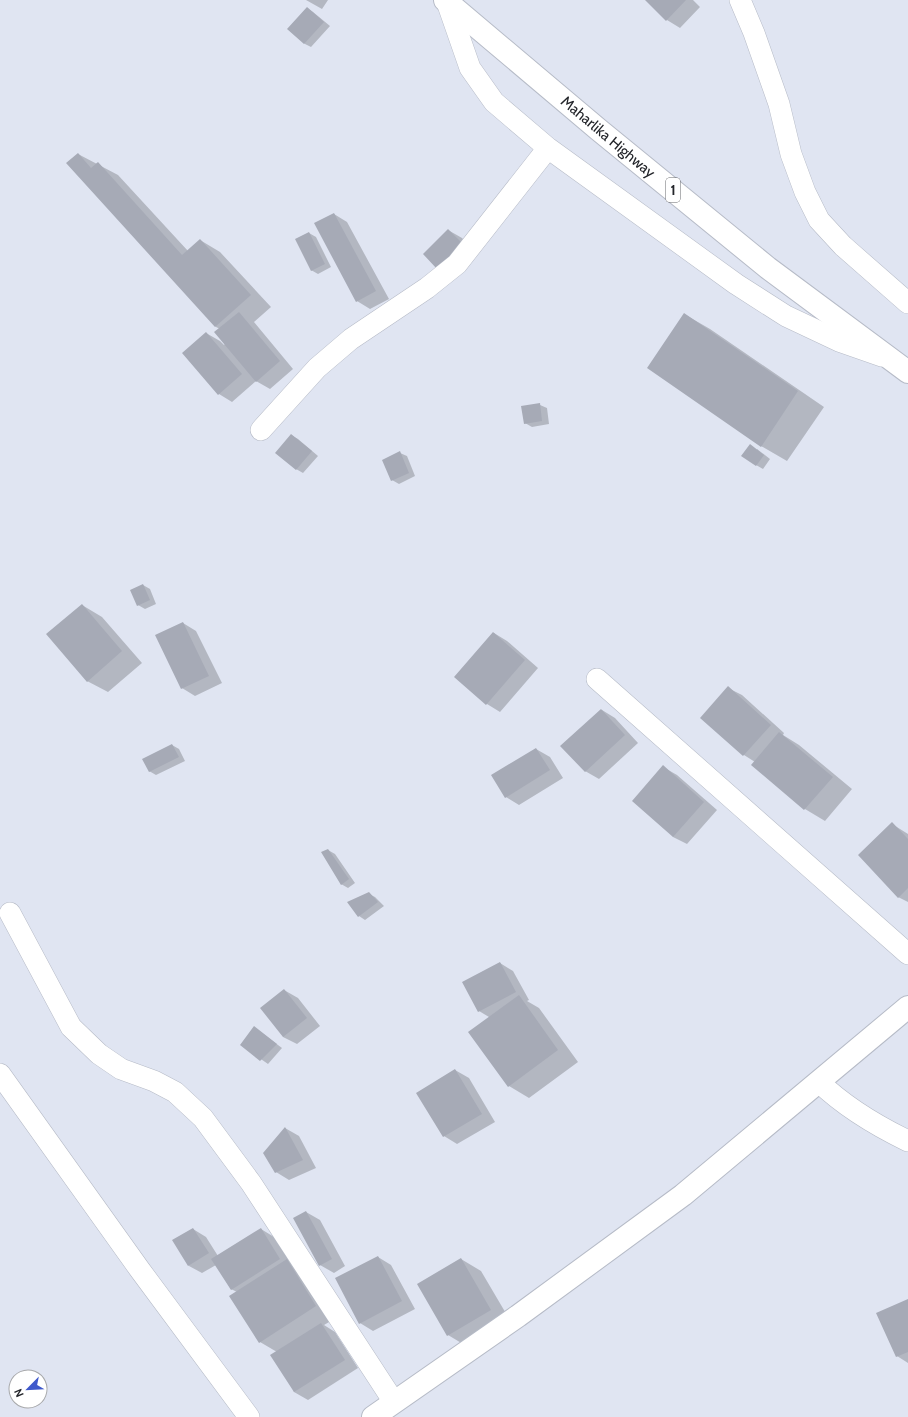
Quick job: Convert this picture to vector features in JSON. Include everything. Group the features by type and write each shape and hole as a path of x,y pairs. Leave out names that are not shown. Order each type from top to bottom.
{"main road":[{"name":"Maharlika Highway","path":"446,1 599,130 762,264 887,358 908,372"},
{"path":"373,1417 518,1316 683,1195 908,1008"}],"street":[{"path":"740,0 754,33 779,104 791,154 805,192 819,220 843,246 908,303"},
{"path":"446,1 470,68 494,102 548,148 736,284 786,316 839,341 887,358"},
{"path":"261,430 317,368 351,338 427,288 458,264 548,148"},
{"path":"597,679 908,954"},
{"path":"10,913 71,1027 99,1054 121,1069 154,1081 175,1092 203,1118 250,1183 394,1402"},
{"path":"0,1074 136,1264 249,1417"},
{"path":"819,1082 852,1110 888,1132 908,1141"}],"building":[{"path":"645,0 686,0 666,21"},
{"path":"307,7 324,22 304,44 287,29"},
{"path":"78,153 91,168 98,162 182,255 200,239 251,295 215,327 66,163"},
{"path":"334,213 376,291 356,302 314,223"},
{"path":"448,229 462,243 437,269 423,254"},
{"path":"309,232 325,264 311,271 295,239"},
{"path":"239,312 280,361 256,382 214,332"},
{"path":"684,313 798,391 761,447 647,368"},
{"path":"206,332 242,374 218,395 182,353"},
{"path":"540,403 542,421 524,424 521,406"},
{"path":"291,434 312,451 296,470 275,453"},
{"path":"750,444 764,455 756,466 741,456"},
{"path":"400,451 409,473 391,481 382,460"},
{"path":"143,584 150,600 137,606 130,590"},
{"path":"82,604 122,651 87,682 46,634"},
{"path":"183,622 209,676 181,689 155,635"},
{"path":"493,632 525,660 486,705 454,677"},
{"path":"728,686 771,725 743,756 700,718"},
{"path":"601,709 625,735 585,772 560,746"},
{"path":"779,732 833,777 804,810 751,765"},
{"path":"172,744 179,757 149,772 142,759"},
{"path":"536,748 550,770 505,798 491,775"},
{"path":"663,765 704,802 673,837 632,801"},
{"path":"892,822 908,839 908,888 898,898 858,855"},
{"path":"328,849 349,879 341,885 321,852"},
{"path":"369,892 378,902 358,917 347,902"},
{"path":"500,962 516,992 478,1012 462,982"},
{"path":"284,989 307,1018 283,1037 260,1008"},
{"path":"519,995 558,1050 508,1087 468,1032"},
{"path":"254,1026 277,1044 260,1061 240,1045"},
{"path":"455,1069 482,1114 443,1137 416,1093"},
{"path":"285,1127 303,1160 275,1173 263,1153"},
{"path":"306,1211 332,1259 319,1266 293,1218"},
{"path":"193,1228 209,1253 188,1266 172,1240"},
{"path":"261,1228 280,1259 231,1290 211,1259"},
{"path":"378,1256 402,1301 359,1324 335,1278"},
{"path":"461,1258 491,1310 447,1336 417,1284"},
{"path":"287,1259 316,1306 259,1343 229,1296"},
{"path":"908,1299 908,1352 896,1357 876,1313"},
{"path":"321,1323 345,1360 294,1392 270,1355"}]}
